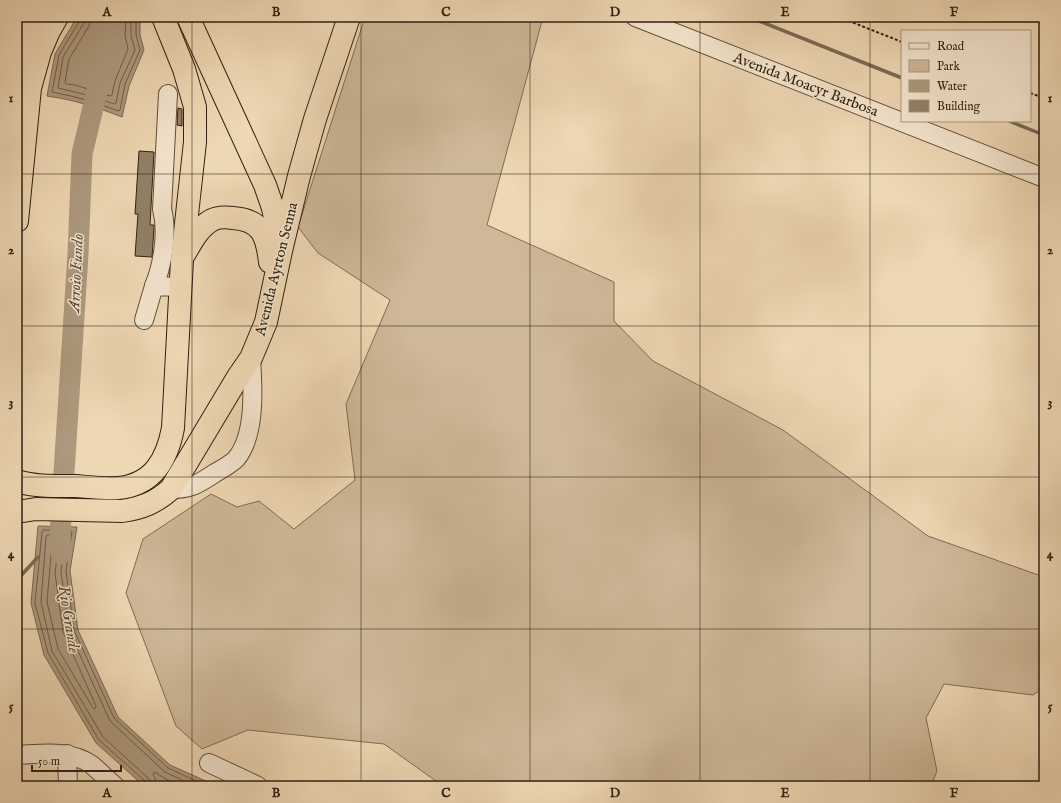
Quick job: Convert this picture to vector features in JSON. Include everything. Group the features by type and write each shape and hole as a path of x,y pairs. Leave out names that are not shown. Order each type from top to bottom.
{"highway":[{"path":"17,75 25,43 36,17"},
{"path":"17,221 30,88 40,52 49,31 58,17"},
{"path":"17,481 26,484 40,485 117,488 132,485 150,477 160,464 166,452 172,428 182,260 195,142 195,107 184,69 163,17"},
{"name":"Avenida Ayrton Senna","path":"17,512 36,509 122,511 149,505 161,498 171,489 251,358 266,322 281,251 315,119 349,17"},
{"path":"191,24 265,185 273,208 280,238 281,251"},
{"path":"182,260 194,237 201,228 212,220 222,217 237,218 258,226 264,235 269,249 273,286"}],"street":[{"name":"Avenida Moacyr Barbosa","path":"635,17 901,122"},
{"path":"144,320 154,286 160,272 163,253 164,218 162,208 168,94"},
{"name":"Avenida Moacyr Barbosa","path":"902,122 1044,178"},
{"path":"154,286 180,287"},
{"path":"171,489 189,487 202,481 235,459 248,432 251,416 254,396 251,358"},
{"path":"17,755 68,754 91,765 115,786"},
{"path":"68,754 68,786"},
{"path":"209,763 258,786"}],"path":[{"path":"839,17 901,42"},
{"path":"1031,93 1044,98"}],"green space":[{"path":"365,17 537,17 542,21 487,225 614,282 614,321 653,361 783,430 928,536 1044,577 1044,688 1033,695 944,684 926,718 937,771 931,786 443,786 384,744 248,730 202,749 176,726 126,593 143,539 211,494 237,507 259,501 294,529 355,480 346,404 390,300 318,253 298,227"}],"water":[{"path":"77,17 145,17 140,22 140,35 144,50 129,86 122,117 85,104 47,96 55,54"},
{"name":"Rio Grande","path":"38,526 77,527 70,571 78,630 118,717 170,765 217,786 144,786 96,743 44,655 31,603"}],"building":[{"path":"178,108 182,109 182,126 177,125"},
{"path":"139,151 154,152 150,225 154,225 152,257 135,256 138,214 135,214"}],"waterway":[{"path":"749,17 901,78"},
{"name":"Arroio Fundo","path":"61,554 60,535 78,254 82,154 100,78"},
{"path":"1012,122 1044,135"},
{"path":"17,580 38,557"}]}
